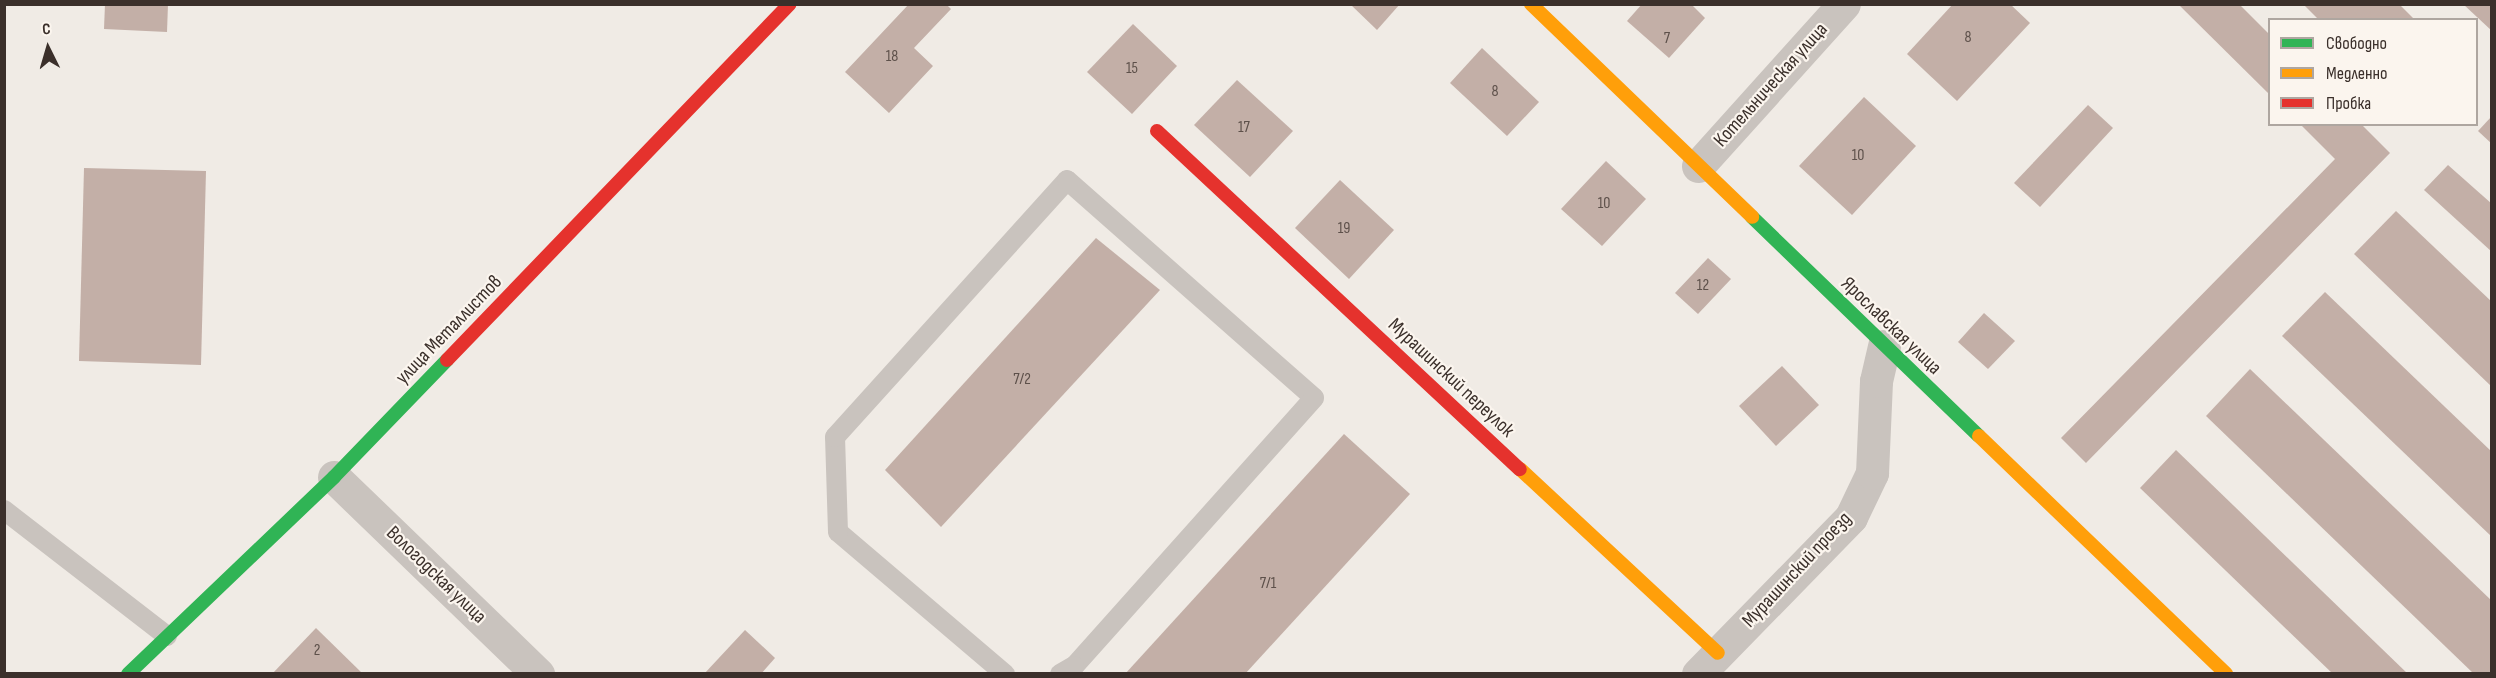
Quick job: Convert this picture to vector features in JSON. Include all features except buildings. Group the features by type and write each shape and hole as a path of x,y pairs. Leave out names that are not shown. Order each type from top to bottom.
{"street":[{"name":"улица Металлистов","path":"128,674 334,477 790,4"},
{"name":"Ярославская улица","path":"1531,4 2226,674"},
{"name":"Котельническая улица","path":"1698,166 1845,4"},
{"name":"Мурашинский переулок","path":"1157,131 1708,663"},
{"name":"Мурашинский проезд","path":"1708,663 1851,517 1872,473 1876,381 1884,346"},
{"name":"Вологодская улица","path":"334,477 538,674"}],"lane":[{"path":"1005,674 838,532 835,437 1067,180 1314,398 1074,666 1060,674"},
{"path":"4,510 167,636"}],"traffic: fast":[{"path":"1752,217 1979,436"},
{"path":"128,674 334,477 447,360"}],"traffic: slow":[{"path":"1531,4 1752,217"},
{"path":"1979,436 2226,674"},
{"path":"1520,469 1718,653"}],"traffic: jam":[{"path":"447,360 790,4"},
{"path":"1157,131 1520,469"}]}
